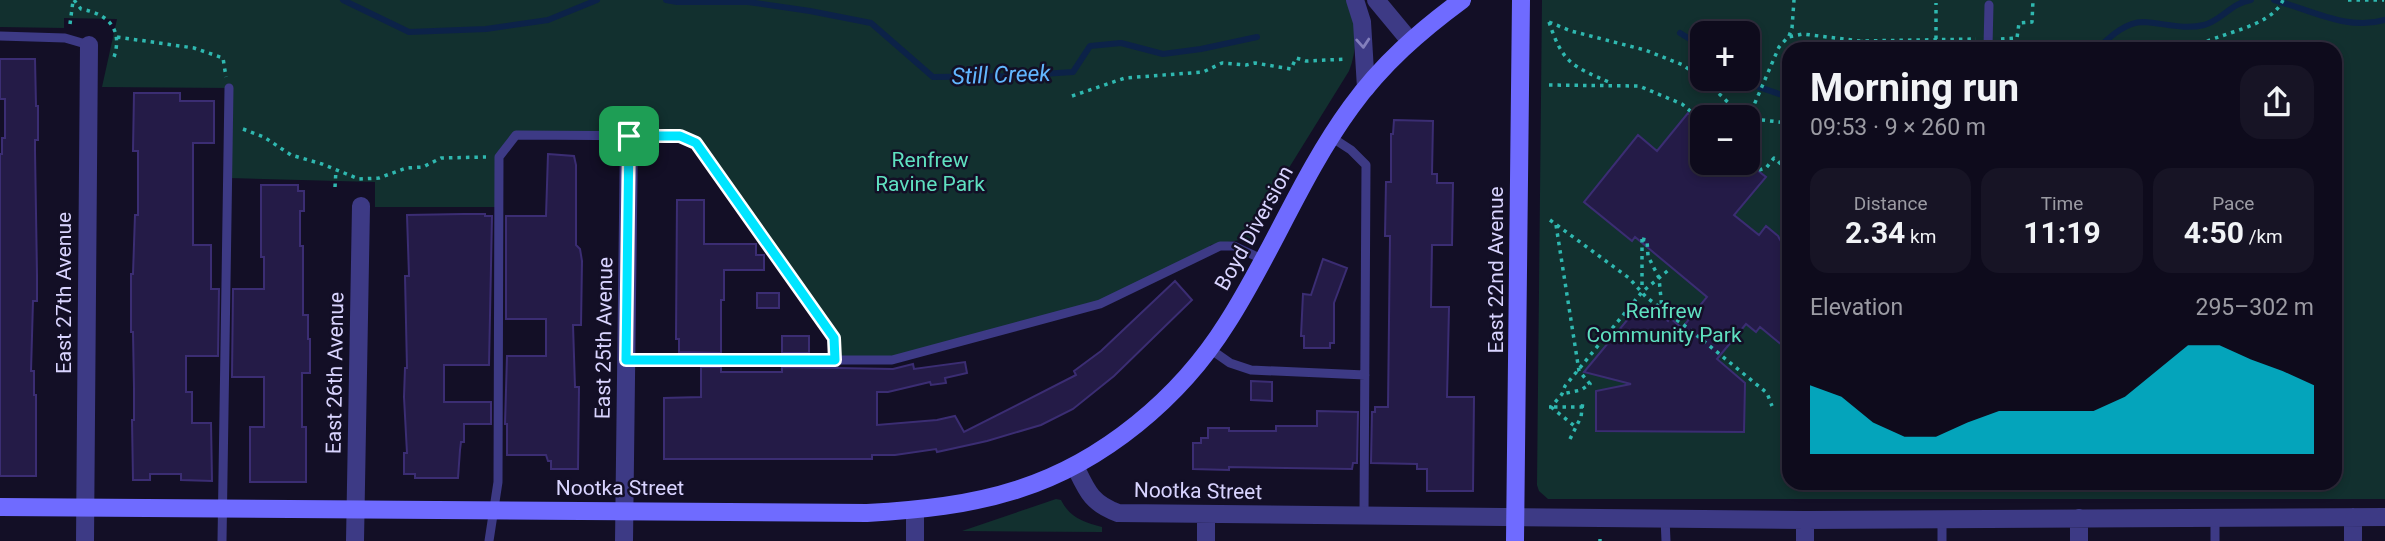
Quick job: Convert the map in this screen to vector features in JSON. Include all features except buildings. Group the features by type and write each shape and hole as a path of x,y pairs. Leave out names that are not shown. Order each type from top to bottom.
{"street":[{"path":"1355,0 1362,22 1366,88"},
{"path":"1376,0 1410,41"},
{"name":"Boyd Diversion","path":"1074,466 1104,448 1156,407 1210,349 1245,295 1331,137 1366,88 1410,41 1462,0"},
{"name":"East 22nd Avenue","path":"1516,541 1521,0"},
{"name":"East 27th Avenue","path":"85,541 89,45"},
{"name":"East 25th Avenue","path":"624,541 629,136"},
{"name":"East 26th Avenue","path":"355,541 361,206"},
{"name":"Nootka Street","path":"0,507 867,513 967,503 1020,489 1074,466 1090,494 1102,507 1118,513 1805,520 2385,517"},
{"path":"915,510 915,541"},
{"path":"1206,514 1206,541"},
{"path":"2353,517 2353,541"},
{"path":"2078,518 2078,541"},
{"path":"1805,520 1805,541"}],"lane":[{"path":"1989,5 1989,42"},
{"path":"0,36 65,37 89,45"},
{"path":"222,541 229,88"},
{"path":"489,541 498,482 499,157 516,135 680,136 696,143 834,338 835,360"},
{"path":"1331,137 1351,150 1366,165 1364,516"},
{"path":"626,360 892,360 1100,304 1220,246 1234,246 1264,260"},
{"path":"1210,349 1230,363 1251,370 1365,375"},
{"path":"1665,517 1665,541"},
{"path":"2215,517 2215,541"},
{"path":"1942,518 1942,541"}],"path":[{"path":"69,30 74,0"},
{"path":"74,0 81,9 98,12 112,24 117,37 113,60"},
{"path":"1784,42 1792,28 1794,0"},
{"path":"1788,37 1803,34 1860,41 1936,39 1989,42 2017,38 2019,23 2032,22 2033,0"},
{"path":"2202,42 2242,29 2278,9 2283,0"},
{"path":"2348,0 2385,0"},
{"path":"1936,3 1936,39"},
{"path":"1613,84 1577,68 1565,58 1557,48 1549,22 1571,31 1646,50 1684,65 1735,109 1762,120 1782,122"},
{"path":"117,37 194,48 223,58 229,88"},
{"path":"1754,105 1782,44"},
{"path":"1072,96 1125,78 1203,72 1222,64 1255,63 1291,69 1296,58 1306,61 1349,59"},
{"path":"1549,85 1639,86 1682,104 1690,111"},
{"path":"240,128 264,137 291,155 322,163 359,178 379,178 406,168 424,167 441,158 499,157"},
{"path":"1760,169 1766,168 1774,158 1782,165"},
{"path":"335,187 336,170"},
{"path":"1550,220 1629,278 1662,309 1767,393 1772,406"},
{"path":"1556,223 1579,371 1590,384 1581,390 1562,394"},
{"path":"1642,292 1642,239 1647,240 1648,256 1659,278 1662,309"},
{"path":"1550,407 1642,292 1671,268"},
{"path":"1550,407 1583,404 1577,428 1570,439"},
{"path":"1550,407 1577,428"}],"green space":[{"name":"Renfrew Ravine Park","path":"0,0 1346,0 1355,26 1355,44 1349,71 1287,171 1252,238 1210,245 1211,250 1100,304 892,360 835,360 834,337 689,138 516,135 499,157 498,207 375,207 375,182 229,178 229,88 102,87 117,19 64,18 64,28 0,27"},
{"name":"Renfrew Community Park","path":"1542,0 2385,0 2385,499 1548,499 1539,491 1537,485"},
{"path":"1056,499 1061,500 1078,518 1102,527 1102,532 962,531"}],"waterway":[{"name":"Still Creek","path":"343,0 409,32 486,29 548,20 597,0"},
{"name":"Still Creek","path":"666,0 748,2 871,23 933,77 1073,72 1090,46 1121,43 1163,54 1257,37"},
{"name":"Still Creek","path":"2105,42 2118,31 2136,23 2181,27 2204,25 2251,0"},
{"name":"Still Creek","path":"2274,0 2343,21 2371,23 2385,20"},
{"name":"Still Creek","path":"1680,33 1690,39"},
{"name":"Still Creek","path":"1760,87 1782,95"}],"route":[{"path":"629,136 680,136 696,143 834,338 835,360 626,360 629,136"}]}
